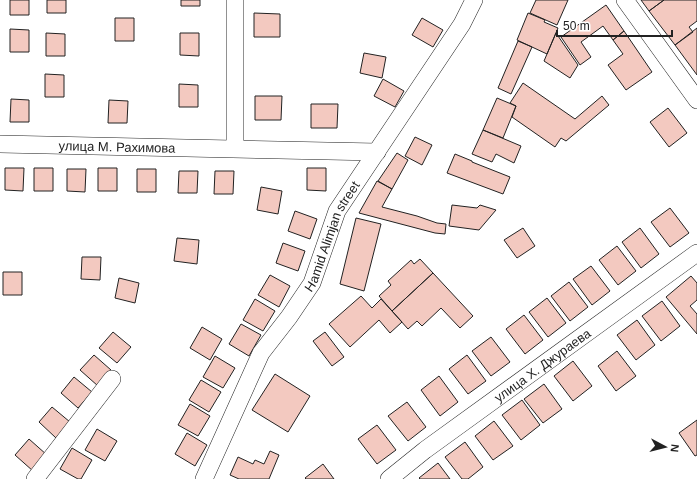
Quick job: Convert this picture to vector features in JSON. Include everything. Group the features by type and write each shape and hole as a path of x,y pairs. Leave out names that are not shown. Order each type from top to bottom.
{"street":[{"path":"235,0 235,148"},
{"name":"Hamid Alimjan street","path":"204,479 261,353 289,317 312,283 337,211 462,24 474,0"},
{"path":"625,0 697,100"},
{"name":"улица М. Рахимова","path":"0,144 377,152"},
{"name":"улица Х. Джураева","path":"389,479 425,450 697,253"},
{"path":"35,479 112,379"}],"building":[{"path":"10,0 29,0 29,15 10,15"},
{"path":"47,0 66,0 66,13 47,13"},
{"path":"181,0 200,0 200,6 181,6"},
{"path":"536,0 568,0 557,25 530,13"},
{"path":"641,0 664,0 649,11"},
{"path":"664,0 697,0 697,21 689,27 693,32 675,45 649,11"},
{"path":"606,5 624,31 613,40 603,26 581,42 591,57 580,65 561,37"},
{"path":"254,13 280,14 280,37 254,37"},
{"path":"528,13 545,20 544,22 558,28 547,54 517,40"},
{"path":"115,18 134,18 134,41 115,41"},
{"path":"422,18 443,30 433,47 412,35"},
{"path":"697,28 697,75 675,45"},
{"path":"10,29 29,30 29,52 10,52"},
{"path":"624,31 652,72 626,90 608,65 623,54 613,40"},
{"path":"46,33 65,34 65,56 46,56"},
{"path":"180,33 199,33 199,56 180,55"},
{"path":"556,33 578,65 570,78 544,61"},
{"path":"518,41 532,47 511,94 498,88"},
{"path":"364,53 386,57 382,78 360,73"},
{"path":"45,74 64,75 64,97 45,97"},
{"path":"383,79 404,91 395,107 374,96"},
{"path":"523,83 575,119 602,96 609,105 566,141 561,138 555,147 512,117 516,106 510,103"},
{"path":"179,84 198,85 198,107 179,107"},
{"path":"255,96 282,96 281,120 255,120"},
{"path":"497,98 516,106 503,138 483,130"},
{"path":"11,99 29,100 29,122 10,122"},
{"path":"109,100 128,101 127,123 108,123"},
{"path":"311,104 338,104 337,128 311,128"},
{"path":"668,108 687,133 669,147 650,122"},
{"path":"483,130 521,146 514,163 496,154 492,162 472,154"},
{"path":"415,137 432,145 422,165 405,156"},
{"path":"397,153 408,160 392,189 378,181"},
{"path":"455,154 510,177 503,194 447,173"},
{"path":"5,168 24,168 23,191 5,190"},
{"path":"34,168 53,168 53,191 34,191"},
{"path":"98,168 117,168 117,191 98,191"},
{"path":"307,168 326,168 326,191 307,190"},
{"path":"67,169 86,169 85,192 67,191"},
{"path":"137,169 156,169 156,192 137,192"},
{"path":"179,171 198,171 197,193 178,193"},
{"path":"215,171 234,171 233,194 214,194"},
{"path":"377,181 392,189 382,207 437,223 446,224 445,234 435,233 359,213"},
{"path":"261,187 282,191 278,214 257,210"},
{"path":"452,205 477,208 480,205 496,210 479,230 449,226"},
{"path":"670,208 689,233 670,247 651,222"},
{"path":"295,211 317,219 310,239 288,231"},
{"path":"356,218 381,224 364,291 340,284"},
{"path":"523,228 535,246 517,258 504,240"},
{"path":"640,228 659,254 641,268 622,242"},
{"path":"177,238 199,240 197,264 174,261"},
{"path":"283,243 305,251 298,271 276,263"},
{"path":"617,246 636,271 618,285 599,260"},
{"path":"82,257 101,257 100,280 81,279"},
{"path":"420,259 433,273 392,311 379,296 391,285 388,281 411,260 414,264"},
{"path":"591,266 610,291 592,305 573,279"},
{"path":"3,272 22,272 22,295 3,295"},
{"path":"433,273 473,316 460,328 441,308 422,326 417,321 408,329 392,311"},
{"path":"270,275 290,286 279,307 258,295"},
{"path":"691,276 697,283 697,300 690,306 697,314 697,334 666,297"},
{"path":"119,278 139,283 135,303 115,298"},
{"path":"569,282 588,307 570,321 551,296"},
{"path":"361,296 372,308 381,299 402,322 390,333 379,320 350,347 329,324"},
{"path":"547,298 566,323 548,337 529,312"},
{"path":"255,299 275,311 263,331 243,320"},
{"path":"662,301 680,326 661,341 642,316"},
{"path":"524,315 543,340 525,354 506,329"},
{"path":"637,320 655,345 636,360 617,335"},
{"path":"241,324 261,335 249,356 229,344"},
{"path":"202,327 222,339 210,360 190,348"},
{"path":"113,332 131,347 117,363 99,348"},
{"path":"325,332 344,357 332,366 313,341"},
{"path":"491,337 510,362 491,376 472,351"},
{"path":"617,351 636,376 616,391 598,366"},
{"path":"94,355 111,370 98,386 80,370"},
{"path":"467,355 486,381 468,394 449,369"},
{"path":"215,356 235,368 223,388 203,377"},
{"path":"573,361 592,386 573,401 554,376"},
{"path":"275,374 310,396 288,432 252,410"},
{"path":"439,376 458,402 440,416 421,390"},
{"path":"74,377 92,392 78,408 61,393"},
{"path":"201,380 221,392 209,412 189,400"},
{"path":"544,384 562,409 543,423 524,399"},
{"path":"522,400 540,425 521,440 502,415"},
{"path":"407,402 426,427 408,441 388,416"},
{"path":"190,404 210,416 198,436 178,425"},
{"path":"52,407 70,422 56,438 39,422"},
{"path":"697,420 697,455 695,456 679,433"},
{"path":"494,421 513,446 493,460 475,436"},
{"path":"377,425 396,450 377,464 358,439"},
{"path":"97,429 117,441 105,461 85,450"},
{"path":"187,433 207,445 195,466 175,454"},
{"path":"29,439 47,455 33,471 15,455"},
{"path":"465,442 483,467 468,479 462,479 445,457"},
{"path":"72,448 92,460 81,479 78,479 60,469"},
{"path":"270,451 279,455 269,479 239,479 230,475 238,457 253,464 255,460 264,464"},
{"path":"438,463 450,479 419,478"},
{"path":"323,464 334,479 305,478"}]}
